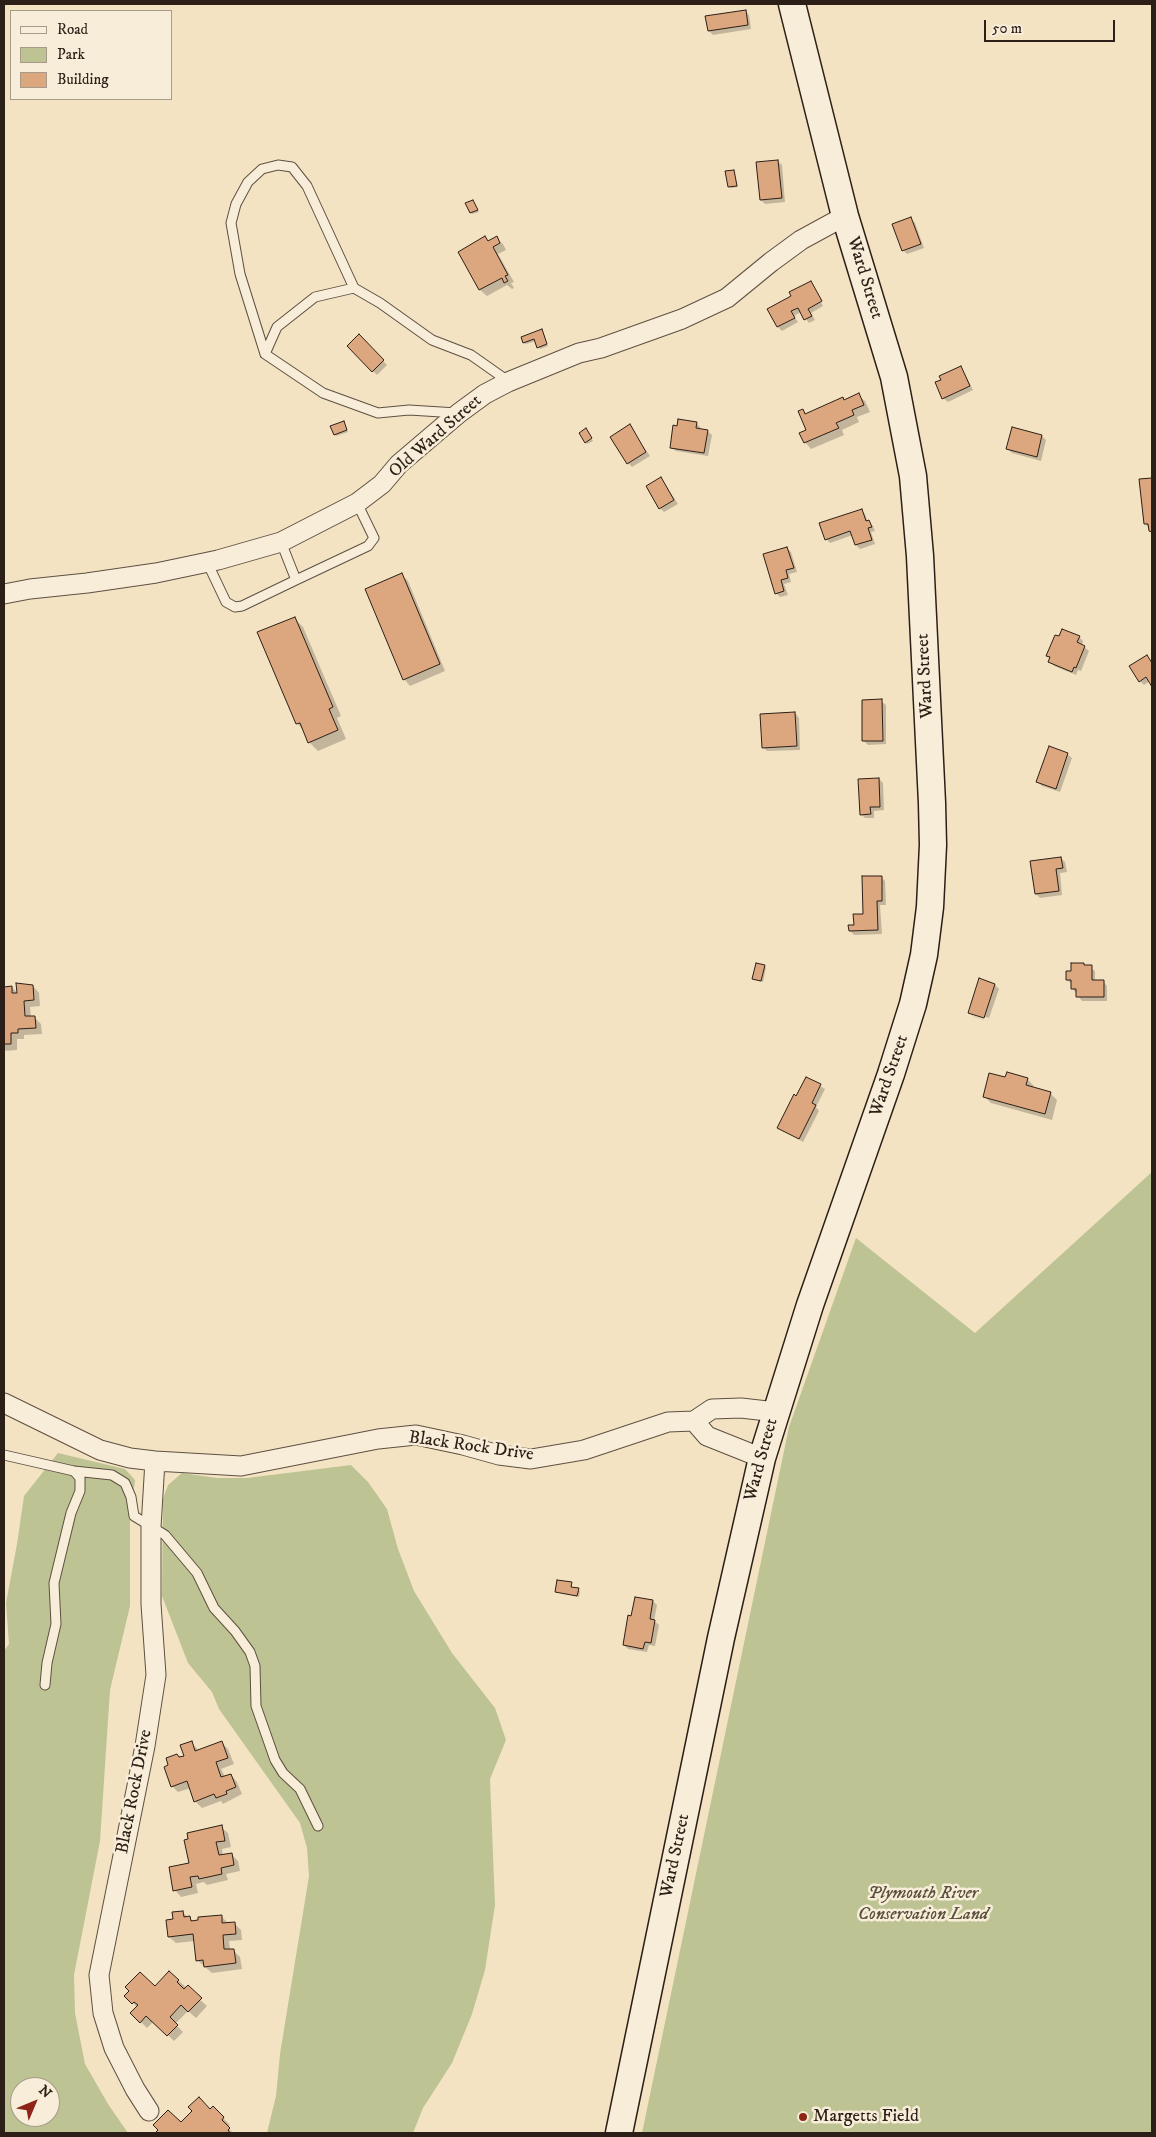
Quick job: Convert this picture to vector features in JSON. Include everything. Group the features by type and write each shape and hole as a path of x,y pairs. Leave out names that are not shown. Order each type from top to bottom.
{"street":[{"name":"Ward Street","path":"619,2133 723,1628 762,1458 913,1004 924,954 930,907 933,845 932,803 921,565 913,476 894,377 845,216 792,4"},
{"name":"Old Ward Street","path":"4,594 156,573 207,562 281,542 357,503 382,484 399,464 458,413 485,394 508,382 579,353 601,348 682,319 727,298 801,240 845,216"},
{"name":"Black Rock Drive","path":"4,1403 100,1450 130,1458 241,1466 378,1439 416,1436 463,1444 499,1455 531,1459 584,1450 668,1422 694,1421 712,1409 741,1408 776,1412"},
{"path":"694,1421 707,1436 762,1458"},
{"name":"Black Rock Drive","path":"149,2111 135,2089 114,2048 103,2014 99,1975 145,1746 156,1675 151,1604 151,1527 154,1461"}],"lane":[{"path":"458,413 409,410 378,413 323,393 265,354 240,274 231,223 236,204 248,182 262,169 278,165 292,167 307,186 354,288 380,303 432,340 471,355 508,382"},
{"path":"265,354 277,327 315,297 354,288"},
{"path":"207,562 226,602 235,607 242,606 368,546 374,538 357,503"},
{"path":"281,542 296,580"},
{"path":"4,1455 74,1471 105,1474 119,1479 128,1490 134,1516 165,1535 197,1574 214,1608 235,1631 250,1652 255,1666 256,1706 275,1760 283,1773 300,1789 318,1826"},
{"path":"45,1685 47,1664 56,1624 54,1583 70,1519 80,1491 80,1478 74,1471"}],"green space":[{"name":"Plymouth River Conservation Land","path":"1152,1172 1152,2133 642,2133 789,1427 856,1238 975,1333"},
{"path":"58,1453 125,1469 135,1480 130,1523 130,1606 110,1690 100,1841 74,1975 75,2013 85,2064 108,2104 128,2133 4,2133 4,1651 9,1644 6,1603 24,1496"},
{"path":"351,1465 368,1482 387,1509 398,1549 414,1591 452,1653 495,1708 506,1740 490,1779 495,1905 485,1970 472,2014 452,2063 423,2108 413,2133 267,2133 276,2096 280,2054 309,1876 307,1848 300,1823 219,1709 212,1692 188,1663 162,1596 163,1499 168,1485 182,1473 217,1478 247,1478"}],"building":[{"path":"746,10 748,25 708,31 705,16"},
{"path":"778,160 782,198 760,200 756,162"},
{"path":"734,170 737,186 728,187 725,171"},
{"path":"473,200 478,210 470,213 465,203"},
{"path":"911,217 921,244 902,251 892,224"},
{"path":"485,236 488,241 497,236 500,243 493,247 508,275 505,276 508,281 504,283 502,278 479,290 458,252"},
{"path":"811,281 822,301 808,309 812,316 804,320 798,308 791,311 795,318 777,327 767,309 791,296 789,292"},
{"path":"542,329 547,344 537,348 534,339 523,343 521,337"},
{"path":"359,334 384,360 372,372 347,346"},
{"path":"961,366 970,386 942,399 935,382 941,380 939,376"},
{"path":"859,393 864,405 852,410 854,415 836,423 839,428 804,443 799,433 806,430 798,411 803,409 805,414 843,397 844,400"},
{"path":"678,419 697,422 696,428 708,430 704,453 670,448 673,425 677,426"},
{"path":"344,421 347,430 334,435 330,426"},
{"path":"630,424 646,452 627,464 610,437"},
{"path":"1012,427 1042,435 1037,457 1006,449"},
{"path":"586,428 592,438 585,443 579,433"},
{"path":"661,477 674,500 659,509 646,486"},
{"path":"1152,478 1152,532 1149,531 1148,524 1144,524 1139,479"},
{"path":"862,509 866,521 869,520 872,527 868,528 872,540 855,545 850,531 825,540 819,523"},
{"path":"787,547 794,568 786,570 788,578 781,580 784,591 775,594 763,554"},
{"path":"402,573 440,664 403,680 365,589"},
{"path":"295,617 333,707 329,709 338,730 308,743 300,723 296,724 257,632"},
{"path":"1062,629 1080,636 1077,642 1085,646 1076,668 1074,667 1072,672 1048,662 1050,657 1046,656 1055,635 1059,636"},
{"path":"1147,655 1152,663 1152,687 1146,677 1139,682 1129,666"},
{"path":"882,699 883,741 862,741 862,700"},
{"path":"795,712 797,746 762,748 760,714"},
{"path":"1049,746 1068,753 1056,789 1036,782"},
{"path":"879,778 880,807 870,807 871,814 860,815 858,779"},
{"path":"1061,857 1063,868 1056,869 1059,891 1035,894 1030,861"},
{"path":"862,876 882,876 882,901 877,901 878,930 849,931 848,925 854,925 853,914 863,914"},
{"path":"756,963 765,965 761,981 752,979"},
{"path":"1071,963 1092,965 1092,980 1104,980 1104,997 1076,997 1076,989 1071,989 1071,980 1066,980 1066,971 1071,971"},
{"path":"979,978 995,984 984,1018 968,1013"},
{"path":"16,983 33,985 34,1000 24,1001 25,1016 35,1016 36,1028 18,1029 18,1033 11,1033 11,1044 4,1044 4,987 12,986 12,993 17,993"},
{"path":"1007,1072 1028,1078 1026,1085 1051,1092 1045,1114 983,1097 989,1073 1005,1077"},
{"path":"806,1077 821,1084 812,1103 816,1105 799,1139 777,1128 794,1094 796,1096"},
{"path":"557,1580 572,1582 571,1587 579,1588 577,1596 555,1592"},
{"path":"635,1597 653,1600 650,1619 655,1620 651,1643 645,1642 643,1649 623,1645 628,1615 631,1616"},
{"path":"192,1741 195,1751 222,1741 228,1758 216,1762 221,1777 231,1774 236,1787 226,1791 227,1794 216,1798 214,1794 194,1802 187,1781 171,1787 164,1767 168,1765 166,1758 177,1754 179,1757 184,1756 180,1745"},
{"path":"222,1825 225,1841 216,1842 219,1855 232,1853 234,1865 221,1868 222,1874 199,1879 198,1876 190,1877 192,1887 173,1891 169,1867 189,1863 184,1840 188,1839 187,1833"},
{"path":"183,1911 184,1917 190,1916 191,1921 198,1920 198,1917 222,1915 222,1923 235,1922 236,1934 223,1935 224,1949 234,1949 236,1963 204,1967 203,1960 196,1961 193,1934 168,1937 166,1920 173,1919 172,1912"},
{"path":"169,1971 179,1980 177,1982 184,1989 188,1985 202,1998 188,2012 181,2005 170,2017 178,2025 167,2036 146,2016 140,2023 130,2013 138,2005 134,2002 132,2004 124,1996 129,1991 125,1987 140,1972 155,1986"},
{"path":"199,2097 210,2109 213,2106 224,2117 222,2120 230,2128 228,2130 230,2133 155,2133 158,2130 153,2125 168,2110 181,2122 192,2111 188,2107"}],"place":[{"name":"Margetts Field","path":"803,2117"}]}
